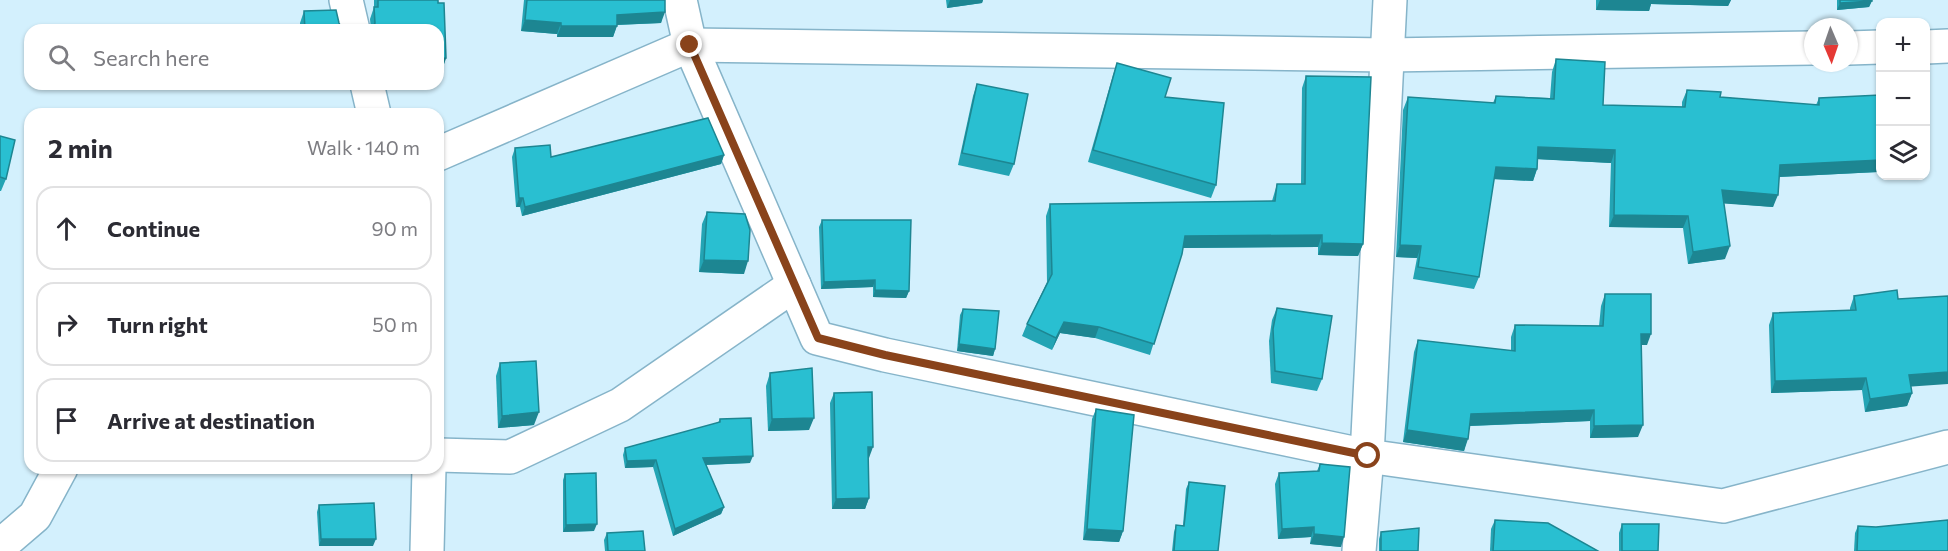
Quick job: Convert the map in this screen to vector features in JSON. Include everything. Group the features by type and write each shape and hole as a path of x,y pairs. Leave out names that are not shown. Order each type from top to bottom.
{"street":[{"path":"346,0 352,24"},
{"path":"680,0 690,45 818,338 885,355 1368,456 1723,506 1948,447"},
{"path":"1359,551 1368,456 1390,0"},
{"path":"444,151 690,45 1387,55 1804,48"},
{"path":"1930,47 1948,46"},
{"path":"1858,48 1876,47"},
{"path":"368,90 373,108"},
{"path":"444,455 510,457 620,405 794,285"},
{"path":"0,546 35,516 58,474"},
{"path":"427,551 429,474"}],"building":[{"path":"378,0 438,0 438,3 444,3 446,58 444,58 444,24 374,24 374,7 378,7"},
{"path":"527,0 665,0 665,12 617,15 617,26 561,26 561,23 525,20"},
{"path":"1840,0 1872,0 1872,1 1840,3"},
{"path":"336,10 340,24 305,24 304,11"},
{"path":"1556,59 1605,62 1603,105 1685,107 1687,90 1721,92 1720,97 1819,105 1819,98 1876,95 1876,160 1780,165 1778,195 1722,190 1730,246 1693,252 1688,216 1614,215 1615,150 1538,147 1537,169 1496,167 1479,277 1418,267 1421,246 1400,245 1408,97 1495,103 1496,96 1554,99"},
{"path":"1117,63 1171,78 1165,97 1224,103 1216,185 1093,150"},
{"path":"1306,76 1371,77 1363,244 1322,243 1322,235 1185,236 1182,254 1154,344 1099,327 1064,322 1056,338 1027,324 1052,274 1050,204 1275,201 1277,184 1305,184"},
{"path":"977,84 1028,94 1014,164 962,153"},
{"path":"708,118 724,155 525,207 523,198 519,198 515,148 550,145 551,157"},
{"path":"0,136 15,140 6,179 0,177"},
{"path":"707,212 745,214 750,230 748,261 704,260"},
{"path":"822,220 911,220 909,291 875,290 875,280 824,282"},
{"path":"1897,290 1898,299 1948,296 1948,372 1909,375 1912,393 1870,399 1866,378 1775,381 1773,313 1856,310 1854,296"},
{"path":"1605,294 1651,294 1651,334 1641,334 1643,425 1594,426 1594,410 1471,414 1468,439 1407,430 1418,340 1515,351 1515,325 1603,326"},
{"path":"1277,308 1332,316 1322,379 1275,371 1273,329"},
{"path":"963,309 999,311 995,349 959,344"},
{"path":"536,361 539,412 502,416 500,363"},
{"path":"812,368 814,418 772,419 770,373"},
{"path":"872,392 873,447 868,447 869,498 836,499 834,393"},
{"path":"1096,409 1134,415 1123,531 1087,529"},
{"path":"751,418 753,456 703,458 724,507 675,529 656,460 627,461 625,448 720,422 720,419"},
{"path":"1320,464 1350,467 1344,537 1314,534 1314,527 1282,529 1279,473 1319,471"},
{"path":"596,473 597,524 566,525 565,474"},
{"path":"1189,482 1225,486 1218,551 1174,551 1176,525 1184,526"},
{"path":"374,503 376,539 321,539 319,505"},
{"path":"1495,520 1548,523 1598,551 1493,551"},
{"path":"1948,520 1948,551 1857,551 1858,526 1876,527"},
{"path":"1622,524 1659,524 1658,551 1622,551"},
{"path":"1419,528 1418,551 1381,551 1381,532"},
{"path":"643,531 645,551 608,551 607,533"}],"route":[{"path":"690,45 818,338 885,355 1368,456"}]}
